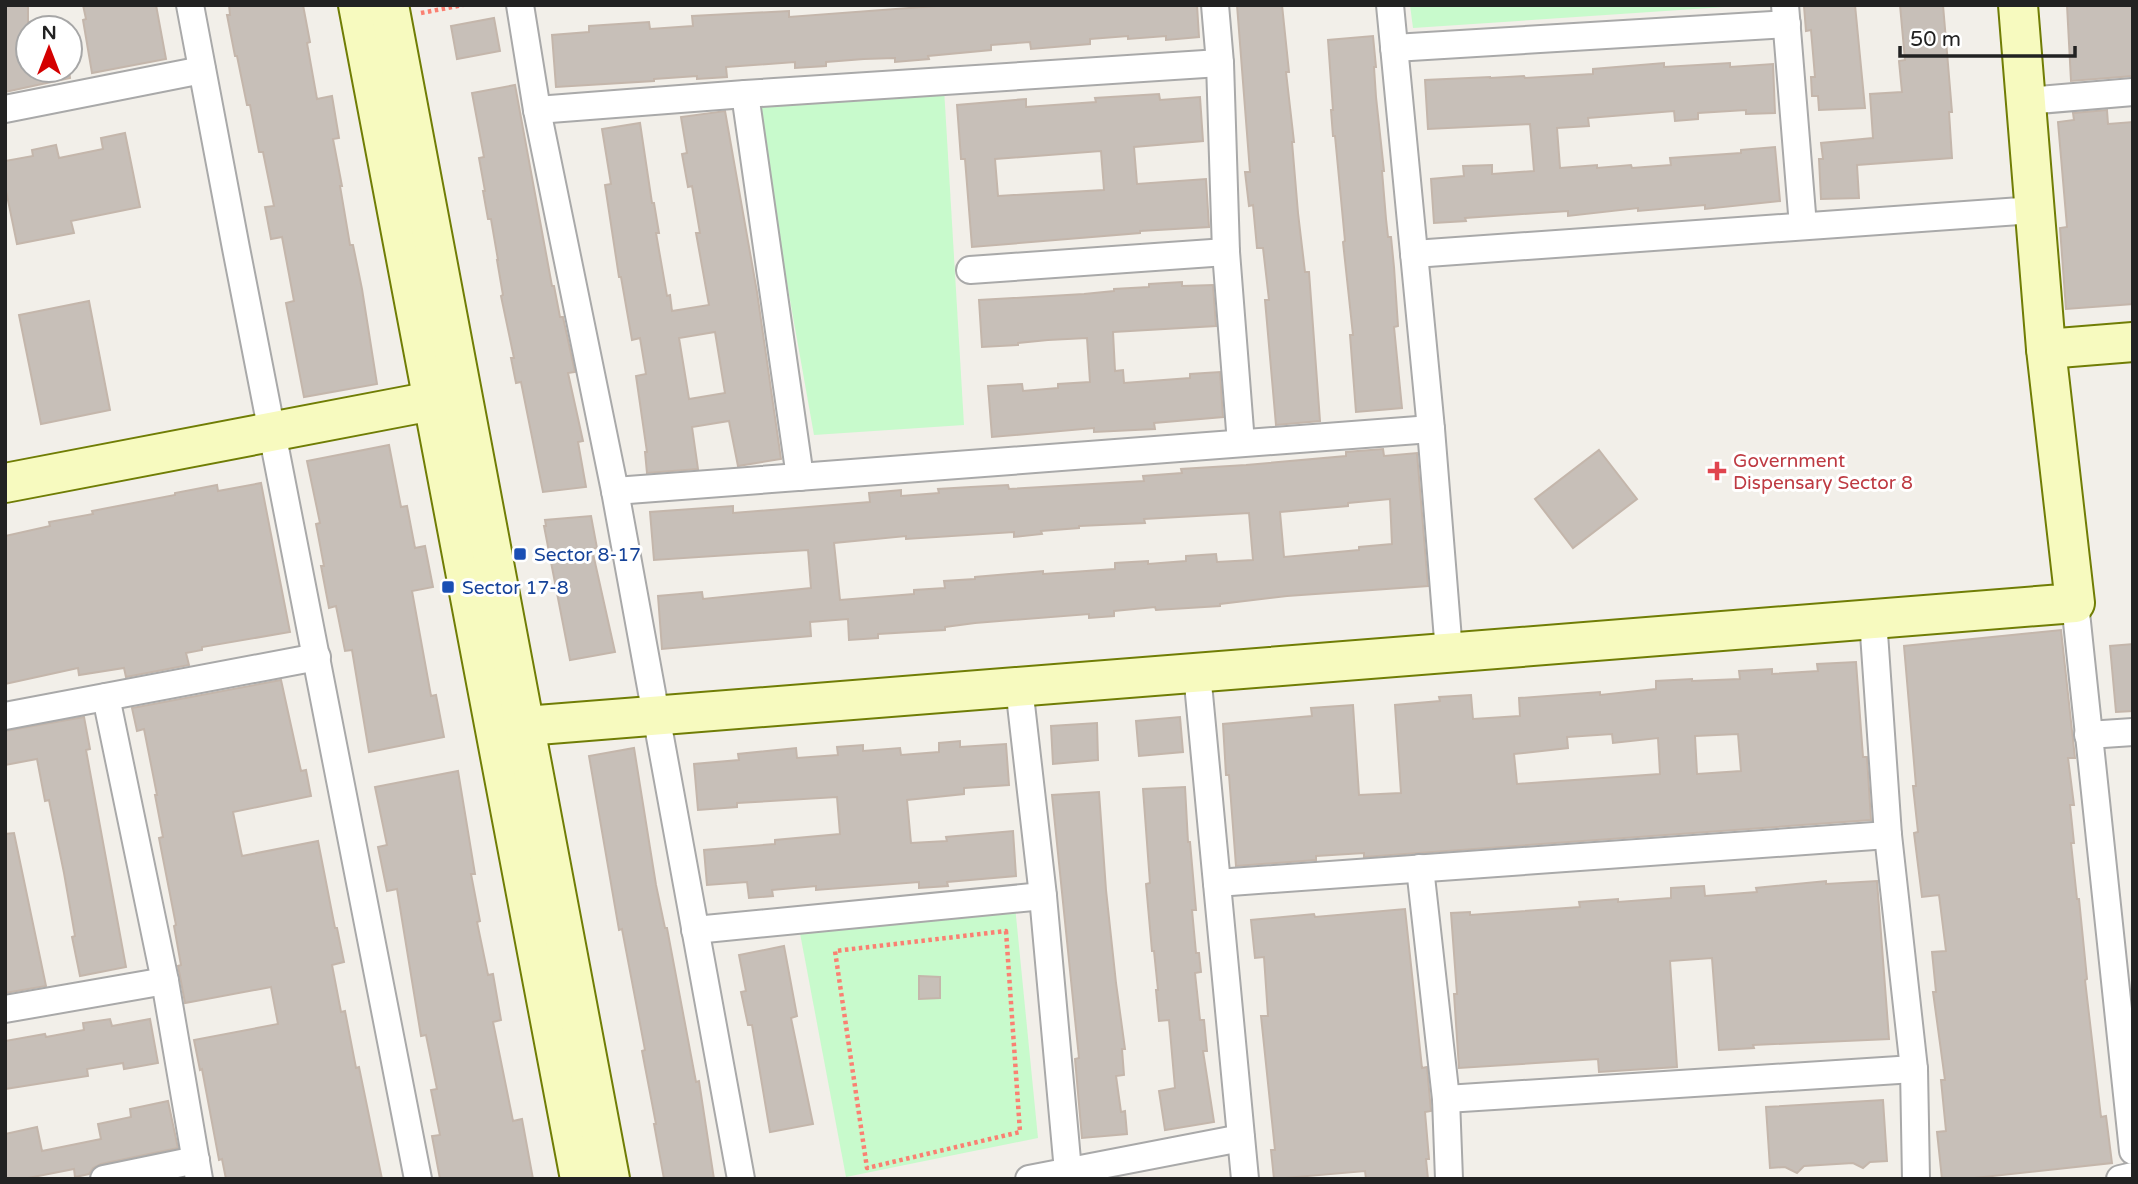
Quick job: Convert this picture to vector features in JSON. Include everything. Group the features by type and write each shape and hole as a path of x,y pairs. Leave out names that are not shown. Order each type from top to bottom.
{"street":[{"path":"190,5 270,432 317,657 418,1179"},
{"path":"358,5 580,1179"},
{"path":"520,5 537,110 615,491 741,1179"},
{"path":"1215,5 1220,63 1226,252 1241,443"},
{"path":"1390,5 1431,429 1449,652"},
{"path":"2018,5 2046,349 2133,1151"},
{"path":"405,9 525,726 610,1179"},
{"path":"1394,48 1786,15 1803,226"},
{"path":"537,110 1220,63"},
{"path":"5,109 202,70"},
{"path":"2027,102 2133,92"},
{"path":"744,94 800,477"},
{"path":"1414,254 2035,210"},
{"path":"970,270 1226,252"},
{"path":"2046,349 2133,342"},
{"path":"5,483 432,401"},
{"path":"615,491 1431,429"},
{"path":"525,726 2074,603"},
{"path":"1873,618 1888,835 1914,1069 1916,1179"},
{"path":"5,716 317,657"},
{"path":"1197,673 1245,1179"},
{"path":"1019,687 1043,896 1068,1171"},
{"path":"104,1179 198,1169 165,981 106,697"},
{"path":"2088,735 2133,732"},
{"path":"1217,883 1888,835"},
{"path":"1420,868 1446,1099 1449,1179"},
{"path":"695,930 1043,896"},
{"path":"5,1009 165,981"},
{"path":"1446,1099 1914,1069"},
{"path":"1029,1179 1241,1138"},
{"path":"2120,1179 2133,1176"}],"path":[{"path":"405,9 463,5"},
{"path":"1006,931 1020,1132 867,1168 835,951 1006,931"}],"green space":[{"path":"1410,5 1754,5 1413,28"},
{"path":"944,88 964,425 814,435 755,103"},
{"path":"1015,906 1038,1138 846,1177 799,928"}],"building":[{"path":"5,5 28,5 28,14 14,14 14,84 42,84 5,92"},
{"path":"83,5 156,5 166,59 92,73 84,26 86,19"},
{"path":"229,5 303,5 317,99 332,96 339,138 333,139 340,186 350,245 353,245 362,289 377,384 304,397 286,303 294,301 282,237 271,239 265,207 274,206 263,152 259,152 250,105 247,105 235,56 227,15 230,15"},
{"path":"949,5 1197,5 1199,37 1166,40 1166,36 1128,39 1128,36 1090,39 1090,44 1031,49 1030,42 991,45 991,50 928,56 929,59 895,62 895,58 864,59 795,68 795,62 726,67 727,77 697,79 697,76 556,87 552,35 589,32 589,26 649,22 650,29 693,26 692,16 789,11 789,17"},
{"path":"1237,5 1282,5 1298,213 1305,272 1309,272 1320,421 1276,425 1265,300 1269,300 1263,248 1257,248 1253,205 1249,206 1245,172 1250,172"},
{"path":"1855,5 1865,108 1819,110 1818,96 1812,96 1811,77 1815,77 1811,30 1806,31 1804,6"},
{"path":"1900,5 1943,5 1952,112 1949,112 1952,158 1857,165 1859,198 1821,199 1821,143 1873,138 1870,94 1902,92 1899,61 1905,60"},
{"path":"2067,5 2133,5 2133,76 2071,81"},
{"path":"494,18 500,51 457,59 451,26"},
{"path":"1373,36 1386,219 1394,267 1398,326 1394,327 1402,408 1356,412 1350,335 1353,335 1333,136 1328,40"},
{"path":"1664,63 1664,67 1730,63 1730,67 1773,64 1775,113 1746,114 1746,110 1698,113 1698,119 1675,121 1674,111 1588,118 1589,126 1557,128 1560,168 1671,165 1670,158 1741,153 1741,150 1775,147 1780,201 1705,209 1705,205 1638,211 1638,208 1568,216 1568,211 1465,218 1466,221 1434,223 1431,179 1464,176 1463,166 1492,165 1492,174 1534,171 1530,124 1428,129 1425,80 1593,74 1593,69"},
{"path":"515,85 552,286 560,317 563,317 575,372 568,373 583,441 578,442 586,487 543,492 521,382 516,383 511,358 514,358 501,296 498,260 483,191 479,158 484,157 472,93"},
{"path":"1159,94 1160,100 1200,97 1203,141 1134,147 1137,184 1206,179 1209,227 972,247 965,159 961,159 957,105 1026,99 1026,107 1096,102 1095,98","holes":["1101,151 1104,190 998,196 995,159"]},
{"path":"2107,110 2108,124 2133,122 2133,304 2066,309 2060,228 2067,227 2058,122 2074,120 2073,113"},
{"path":"725,111 757,292 781,459 738,466 729,421 692,427 698,469 647,473 647,452 636,376 646,374 640,338 632,340 619,277 605,185 611,184 602,129 640,123 659,233 656,233 672,311 709,305 696,233 700,233 692,186 688,187 682,154 687,153 681,117","holes":["715,332 725,393 689,399 679,338"]},
{"path":"125,133 140,207 71,221 74,233 17,244 5,186 5,161 33,156 32,150 56,145 59,158 103,149 101,138"},
{"path":"1182,282 1182,286 1213,285 1216,326 1113,332 1115,371 1123,370 1124,383 1190,378 1190,374 1220,372 1223,417 1154,423 1155,429 1094,432 1094,428 992,437 988,386 1022,384 1023,391 1058,388 1058,384 1090,382 1087,338 982,347 979,300 1084,294"},
{"path":"89,301 110,410 41,424 19,315"},
{"path":"389,445 401,507 407,506 415,548 425,546 433,587 412,591 431,696 436,695 444,737 369,752 352,650 345,651 336,606 329,608 316,524 320,523 307,461"},
{"path":"1383,449 1384,456 1417,453 1428,586 1287,596 1220,606 1156,610 1155,607 1114,611 1114,616 1089,618 1089,614 975,623 945,627 945,630 878,634 878,638 849,640 848,619 810,622 811,636 662,649 658,596 702,592 703,599 811,588 808,550 654,560 650,512 733,506 733,513 870,502 869,493 901,490 901,496 939,493 938,489 1008,485 1009,489 1144,481 1143,476 1182,473 1181,469 1346,456 1346,452","holes":["1390,499 1392,544 1284,557 1280,512","1249,513 1253,560 1217,562 1216,554 1186,556 1186,561 1115,563 1115,569 1043,574 1043,571 975,577 944,581 945,588 914,590 914,594 840,600 834,543 906,536 906,539 1014,532 1014,537 1079,526 1145,523 1144,519"]},
{"path":"1599,450 1637,499 1573,548 1535,499"},
{"path":"261,483 290,632 202,647 202,650 186,653 189,665 126,677 124,668 79,675 78,668 5,684 5,536 50,526 49,522 93,514 92,511 175,493 217,485 218,491"},
{"path":"591,516 597,548 592,549 615,652 570,660 544,526 545,520"},
{"path":"2061,630 2075,758 2068,758 2074,805 2070,805 2074,843 2071,843 2101,1117 2106,1116 2112,1163 1965,1179 1942,1179 1937,1132 1946,1131 1941,1080 1945,1080 1933,992 1936,992 1932,952 1946,951 1939,895 1922,897 1914,833 1918,832 1913,786 1916,786 1904,646"},
{"path":"2133,644 2133,711 2116,712 2110,646"},
{"path":"1856,662 1871,820 1364,857 1364,853 1316,856 1316,860 1236,866 1223,724 1312,716 1311,708 1353,705 1359,795 1401,793 1395,705 1440,701 1439,697 1471,695 1473,719 1520,716 1519,698 1600,692 1600,695 1656,689 1656,681 1740,679 1739,671 1772,669 1772,674 1818,671 1817,664","holes":["1612,734 1613,743 1658,738 1660,774 1517,784 1514,754 1568,748 1567,737","1738,734 1741,771 1697,774 1695,736"]},
{"path":"281,680 301,771 306,770 311,796 233,812 242,856 318,841 344,962 332,965 341,1012 345,1011 356,1068 359,1067 382,1179 226,1179 222,1159 219,1160 194,1040 278,1024 271,987 185,1003 178,966 181,965 174,926 176,925 159,838 163,837 157,795 144,729 137,731 132,708"},
{"path":"84,717 90,749 86,750 126,967 80,976 64,873 49,800 45,801 37,759 5,765 5,731"},
{"path":"1180,717 1183,752 1139,756 1136,721"},
{"path":"1097,723 1098,760 1053,764 1051,726"},
{"path":"960,741 960,747 1006,744 1009,785 964,788 964,794 907,800 911,843 947,841 946,837 1013,831 1016,876 947,882 948,886 919,888 919,882 816,890 816,886 772,890 773,896 749,898 747,882 707,885 704,850 775,844 775,840 840,834 837,797 737,803 737,807 698,810 694,764 739,760 738,754 796,748 797,758 838,755 837,747 863,745 863,751 900,748 901,755 939,752 939,743"},
{"path":"634,748 656,885 667,928 696,1082 699,1081 714,1179 664,1179 642,1051 645,1050 622,929 619,930 589,756"},
{"path":"458,771 475,874 471,874 480,921 477,922 488,975 493,974 501,1020 493,1022 513,1121 522,1119 533,1179 440,1179 432,1136 440,1135 431,1090 437,1089 426,1035 421,1036 397,889 387,891 378,847 387,845 375,787"},
{"path":"1185,787 1196,910 1192,910 1196,953 1199,953 1201,972 1195,973 1200,1020 1204,1020 1207,1051 1203,1051 1214,1122 1165,1130 1159,1091 1175,1088 1169,1020 1159,1021 1146,884 1150,883 1143,789"},
{"path":"1099,792 1106,890 1125,1049 1122,1049 1124,1075 1116,1076 1121,1112 1125,1111 1127,1134 1082,1138 1075,1059 1079,1058 1052,795"},
{"path":"14,833 46,986 5,993 5,834"},
{"path":"1826,881 1826,884 1877,881 1889,1039 1753,1045 1754,1048 1719,1050 1712,958 1670,961 1677,1067 1599,1072 1598,1059 1459,1068 1451,913 1470,912 1470,915 1580,907 1579,902 1671,898 1671,888 1704,886 1705,896 1757,892 1756,888"},
{"path":"1405,909 1422,1068 1427,1067 1431,1111 1425,1112 1428,1179 1366,1179 1365,1171 1274,1179 1271,1150 1275,1150 1261,1016 1268,1016 1264,957 1255,958 1251,920"},
{"path":"784,946 797,1016 791,1018 813,1124 770,1132 752,1025 748,1025 741,992 746,991 739,955"},
{"path":"919,976 940,977 940,998 919,999"},
{"path":"110,1019 112,1026 150,1019 158,1063 124,1069 123,1063 87,1069 88,1076 5,1089 5,1041 84,1030 83,1023"},
{"path":"1883,1100 1887,1161 1870,1162 1863,1168 1853,1163 1804,1166 1797,1173 1785,1167 1770,1168 1766,1107"},
{"path":"168,1101 178,1148 101,1164 89,1174 75,1177 74,1169 23,1179 5,1179 5,1134 37,1127 42,1151 101,1139 98,1124 131,1117 130,1109"}],"place":[{"name":"Government Dispensary Sector 8","path":"1717,471"},
{"name":"Sector 8-17","path":"520,554"},
{"name":"Sector 17-8","path":"448,587"}]}
